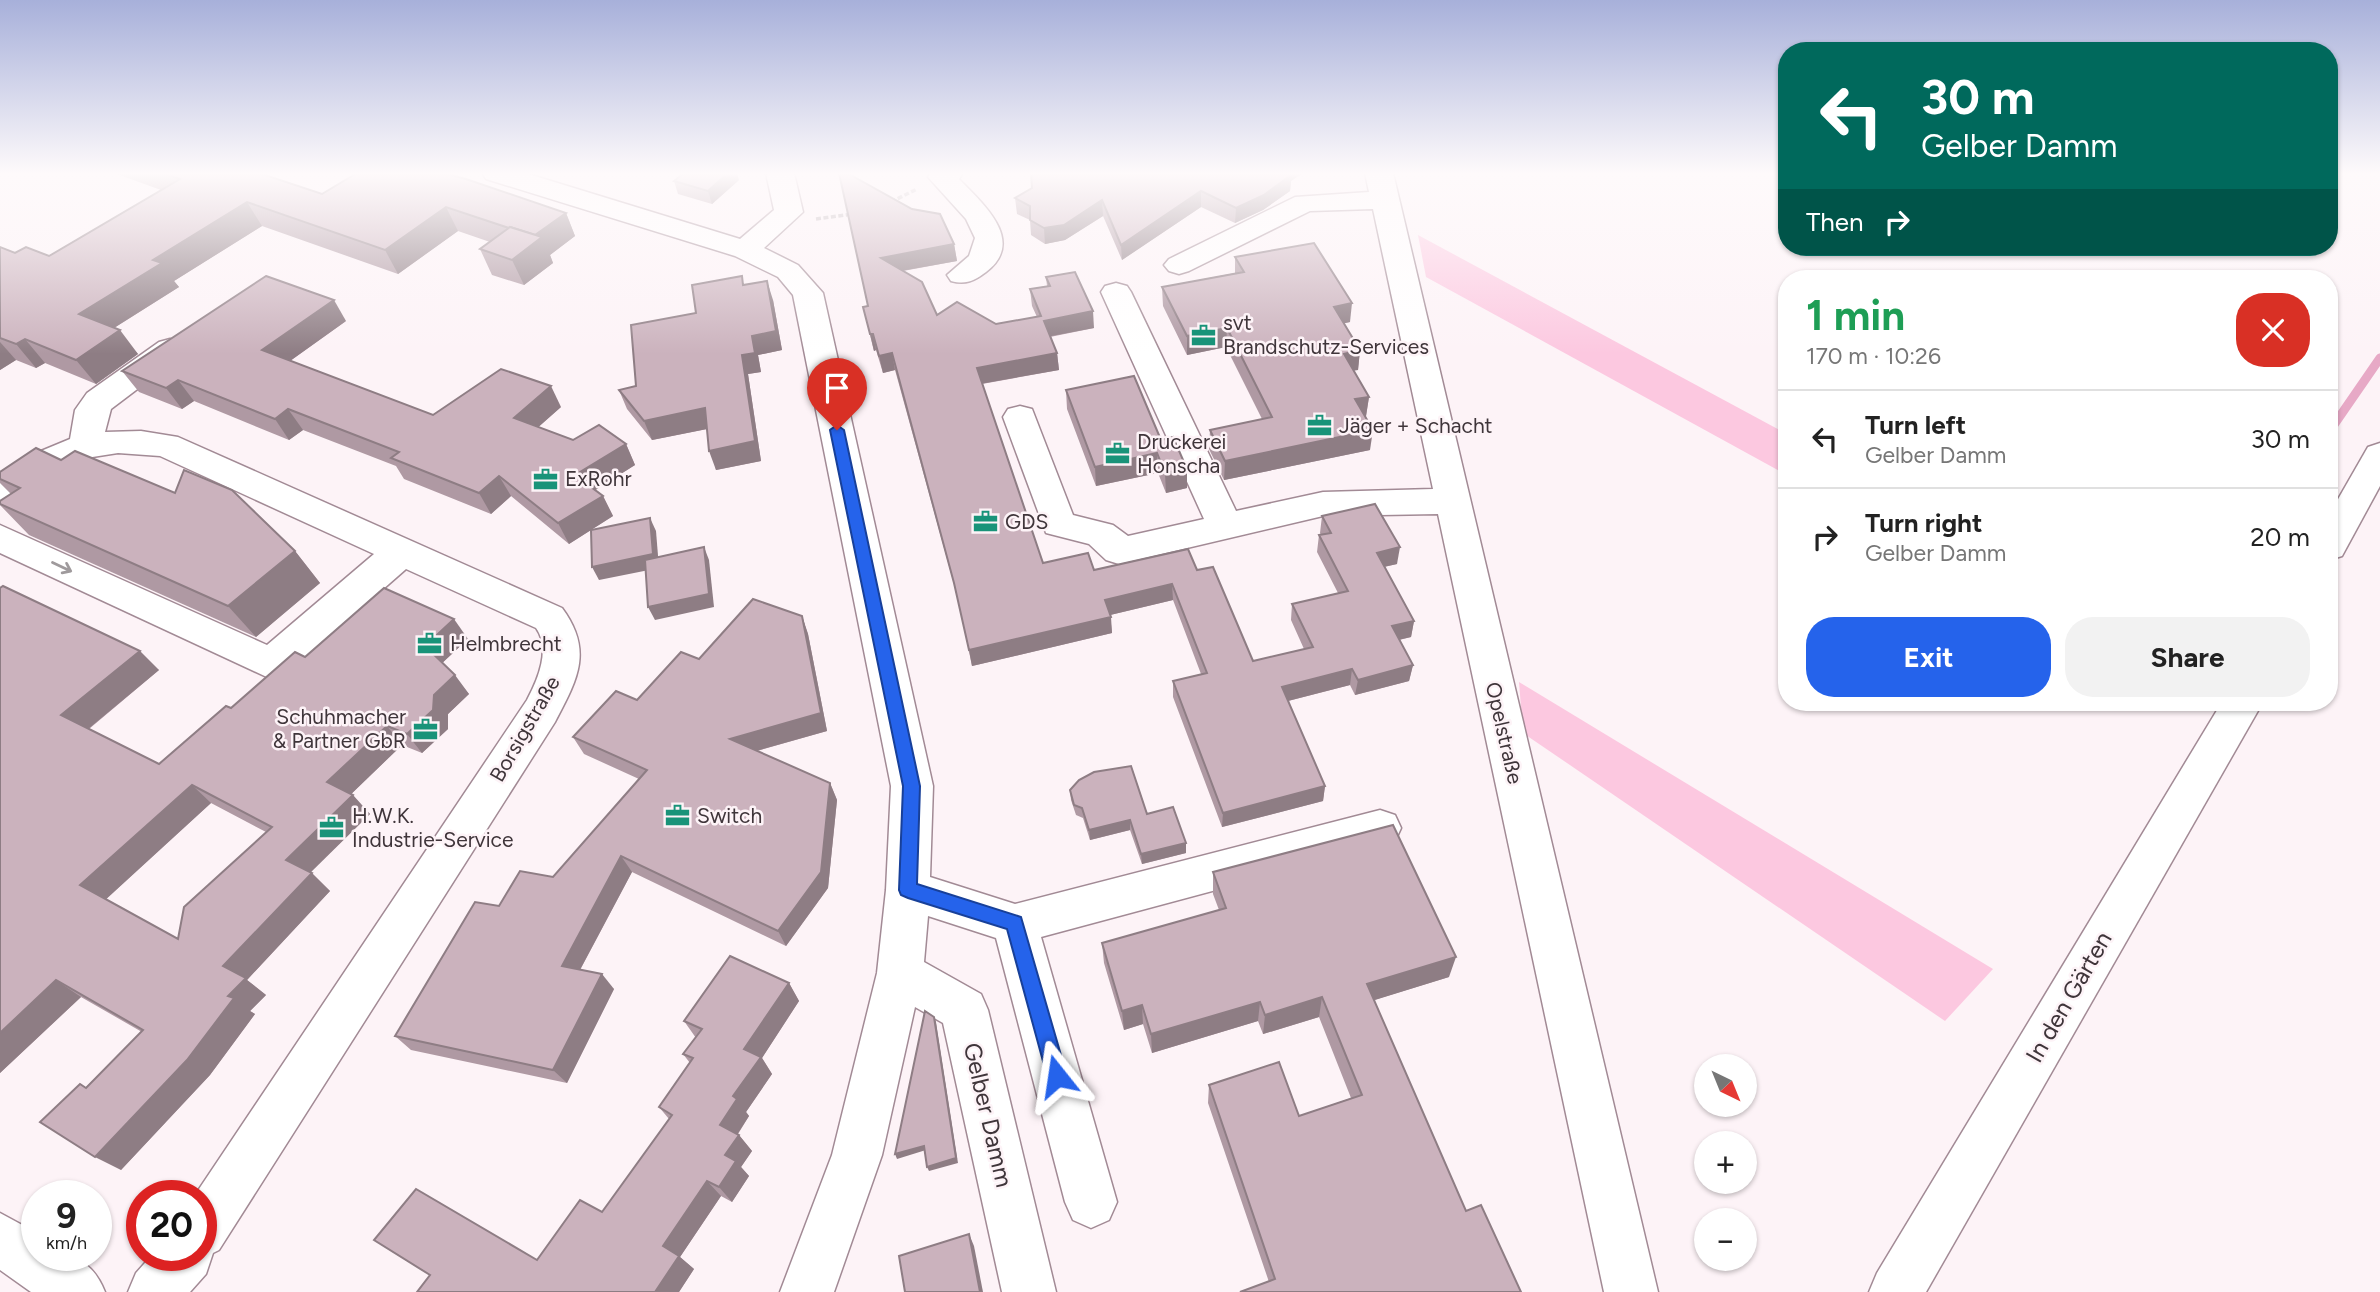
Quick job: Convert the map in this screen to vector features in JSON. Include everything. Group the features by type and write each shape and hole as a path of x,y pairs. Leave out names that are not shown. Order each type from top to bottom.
{"street":[{"path":"691,233 745,250 788,271 808,293 912,786 908,890 900,973 858,1155 807,1292"},
{"path":"745,250 766,233"},
{"path":"962,275 983,262 991,239 989,233"},
{"path":"1179,265 1243,233"},
{"name":"Opelstraße","path":"1392,233 1631,1292"},
{"path":"1116,292 1225,526"},
{"path":"86,444 91,410 99,401 194,333"},
{"path":"1020,417 1059,524 1101,533 1112,539 1119,551 1323,504 1451,501"},
{"name":"Borsigstraße","path":"0,490 52,456 86,444 120,441 166,445 550,618 558,627 562,639 559,674 541,711 217,1207"},
{"path":"2338,531 2380,456"},
{"path":"0,538 271,664 402,551"},
{"name":"In den Gärten","path":"1896,1292 2238,711"},
{"path":"908,890 1015,923 1389,826"},
{"path":"1015,923 1091,1202"},
{"name":"Gelber Damm","path":"900,973 964,1010 1029,1292"},
{"path":"0,1240 78,1292"},
{"path":"155,1292 173,1271"}],"shaded area":[{"path":"1418,235 1778,429 1778,470 1426,277"},
{"path":"1519,682 1993,969 1945,1021 1523,733"}],"building":[{"path":"88,233 196,233 153,260 162,263 79,314 120,330 76,360 25,339 16,344 0,338 0,247 15,253 26,247 49,256"},
{"path":"337,233 409,233 385,250"},
{"path":"501,233 530,233 542,237 512,260 480,249"},
{"path":"852,233 949,233 954,244 881,258 922,282 937,315 957,302 996,324 1041,316 1030,289 1050,286 1046,277 1075,272 1093,311 1044,321 1057,353 977,368 1043,563 1088,553 1094,570 1188,549 1197,570 1213,567 1253,661 1313,647 1292,604 1348,591 1319,535 1331,533 1322,516 1375,504 1400,547 1377,553 1414,621 1392,626 1413,665 1358,680 1352,669 1282,687 1325,786 1223,813 1173,681 1207,673 1172,584 1105,600 1111,617 969,650 954,583 892,353 879,356 863,307 868,306"},
{"path":"1116,233 1138,233 1121,245"},
{"path":"1314,243 1352,303 1334,307 1360,350 1344,354 1369,397 1355,399 1373,430 1225,461 1210,430 1272,417 1227,328 1187,336 1162,287 1244,272 1235,257"},
{"path":"266,276 334,300 262,350 433,415 501,369 551,386 514,418 573,440 599,425 626,444 575,475 603,496 558,523 499,476 479,493 391,458 399,452 288,409 275,419 178,380 166,388 122,371"},
{"path":"742,276 743,285 767,281 776,331 752,336 755,353 742,355 755,441 709,451 705,408 644,421 619,390 636,386 631,325 696,313 692,285"},
{"path":"1134,376 1161,440 1173,437 1187,469 1165,473 1157,453 1095,467 1066,390"},
{"path":"36,448 61,460 75,451 175,493 184,470 232,490 295,551 228,606 0,504 0,501 20,488 0,479 0,472"},
{"path":"650,518 653,554 592,567 591,530"},
{"path":"704,547 709,594 648,607 645,560"},
{"path":"3,586 140,651 61,715 159,764 226,706 231,708 295,652 305,657 384,588 454,619 425,646 455,675 434,695 433,710 407,734 387,726 327,782 353,795 286,860 312,873 223,966 246,978 228,996 234,998 187,1060 95,1157 40,1122 80,1084 86,1088 143,1030 56,980 0,1033 0,588","holes":["192,785 272,827 184,907 178,939 80,885"]},
{"path":"753,599 802,616 821,713 730,739 830,783 821,872 778,931 621,856 562,966 602,974 553,1070 395,1036 475,902 499,906 520,871 553,877 647,770 573,737 616,691 637,700 681,652 699,659"},
{"path":"1131,766 1147,814 1173,807 1186,843 1141,854 1130,820 1089,830 1082,808 1074,805 1070,790 1079,780 1094,772"},
{"path":"1393,825 1456,957 1367,984 1466,1211 1481,1205 1521,1292 1240,1292 1275,1279 1209,1085 1279,1062 1299,1116 1362,1095 1322,997 1265,1015 1260,1002 1151,1034 1142,1005 1122,1011 1102,943 1226,908 1213,872"},
{"path":"730,956 789,983 744,1049 761,1057 733,1096 737,1099 720,1125 739,1135 725,1155 736,1161 719,1187 707,1181 663,1246 679,1256 655,1292 417,1292 430,1275 374,1240 416,1189 537,1260 580,1200 602,1212 672,1115 659,1107 693,1058 683,1054 702,1029 684,1021"},
{"path":"925,1011 934,1017 956,1158 927,1167 924,1146 895,1154"},
{"path":"969,1234 980,1292 905,1292 899,1256"}],"waterway":[{"path":"2338,419 2380,358"}],"place":[{"name":"svt Brandschutz-Services","path":"1203,335"},
{"name":"Jäger + Schacht","path":"1319,426"},
{"name":"Druckerei Honscha","path":"1117,454"},
{"name":"ExRohr","path":"545,479"},
{"name":"GDS","path":"985,522"},
{"name":"Helmbrecht","path":"430,644"},
{"name":"Schuhmacher & Partner GbR","path":"426,729"},
{"name":"Switch","path":"677,816"},
{"name":"H.W.K. Industrie-Service","path":"332,828"}],"route":[{"path":"837,430 912,786 908,890 1015,923 1057,1076"}]}
